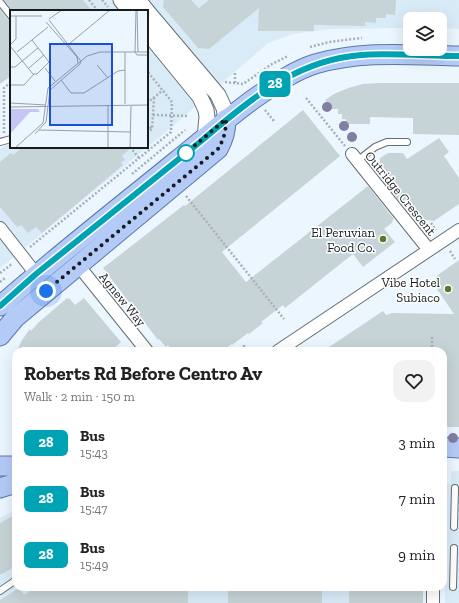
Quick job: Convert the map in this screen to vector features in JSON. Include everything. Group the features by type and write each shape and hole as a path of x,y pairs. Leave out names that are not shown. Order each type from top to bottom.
{"main road":[{"path":"0,306 36,274 205,138 226,119 295,72 341,58 372,55 459,56"},
{"path":"0,336 15,318 218,149 226,132 226,119"},
{"path":"447,447 459,448"},
{"path":"0,466 12,466"},
{"path":"0,488 12,484"}],"street":[{"path":"121,0 129,10"},
{"path":"138,0 146,10"},
{"path":"148,12 218,88 233,101 247,104"},
{"path":"148,33 200,97 206,110 207,117 205,138"},
{"path":"218,88 226,119"},
{"name":"Outridge Crescent","path":"355,158 429,250"},
{"path":"0,228 36,274"},
{"path":"284,347 459,230"},
{"name":"Agnew Way","path":"78,265 144,347"},
{"path":"433,591 433,603"}],"lane":[{"path":"0,2 10,15"},
{"path":"0,142 10,139"},
{"path":"355,158 386,142 407,142"},
{"path":"454,527 455,488"},
{"path":"453,587 454,548"},
{"path":"0,591 12,583"}],"path":[{"path":"90,0 97,10"},
{"path":"30,246 171,132 172,102 148,72"},
{"path":"235,72 235,83"},
{"path":"218,88 235,83 243,84 248,81"},
{"path":"4,133 4,88 10,83"},
{"path":"148,102 163,90"},
{"path":"148,132 152,129 154,98"},
{"path":"306,98 355,158"},
{"path":"0,103 4,102"},
{"path":"265,110 274,121"},
{"path":"153,115 188,116"},
{"path":"148,125 152,129"},
{"path":"131,148 139,158"},
{"path":"185,195 284,319"},
{"path":"0,273 12,264"},
{"path":"0,282 5,278"},
{"path":"432,336 432,347"}],"shaded area":[{"path":"0,0 459,0 459,29 447,28 447,12 403,12 403,28 331,29 293,34 268,43 148,147 148,10 10,10 10,15"},
{"path":"10,141 10,148 146,148 0,268 0,149"},
{"path":"451,471 459,471 459,603 445,603 445,591 447,591 447,484 451,484"},
{"path":"12,511 12,591 423,591 423,603 0,603 0,518"}],"building":[{"path":"4,0 83,0 91,10 12,10"},
{"path":"164,0 191,0 199,8 209,0 396,0 395,15 386,14 386,18 376,18 376,23 365,22 365,26 314,25 314,31 258,31 259,8 209,49 198,48 163,7"},
{"path":"0,9 7,19 10,20 10,77 0,84"},
{"path":"459,83 459,135 413,134 413,118 370,117 370,124 346,124 346,119 342,119 342,114 338,114 338,109 332,109 325,100 348,88 363,84"},
{"path":"303,110 340,156 222,252 246,282 368,186 394,219 392,221 393,222 384,229 395,242 363,267 353,254 285,308 283,305 261,322 263,323 249,334 248,333 228,347 169,347 168,345 166,347 159,339 158,340 103,268 184,205 185,206"},
{"path":"439,138 449,152 444,156 459,178 459,204 434,221 420,219 410,206 406,209 380,177 384,174 380,167 380,158 388,153 403,153 407,159"},
{"path":"22,148 131,148 122,156 125,160 121,162 123,165 42,233 36,227 28,233 21,225 17,227 0,207 0,162 11,153 13,155"},
{"path":"459,260 459,427 447,427 447,347 329,347 383,311 386,315 392,313 454,314 433,283 437,280 435,277"},
{"path":"67,298 69,298 75,305 84,298 121,342 115,347 19,347 30,329 31,331 39,322"},
{"path":"12,516 12,568 0,575 0,523"},
{"path":"14,591 21,591 24,595 30,591 188,591 188,603 0,603 0,600"},
{"path":"228,591 322,591 322,603 228,603"},
{"path":"349,591 423,591 423,603 349,603"}],"bus line":[{"name":"28","path":"0,306 36,274 200,142 226,119 295,72 341,58 372,55 459,56"}],"place":[{"name":"El Peruvian Food Co.","path":"383,239"},
{"name":"Vibe Hotel Subiaco","path":"448,289"}],"route":[{"path":"46,291 218,149 226,132 226,119 186,153"}]}
